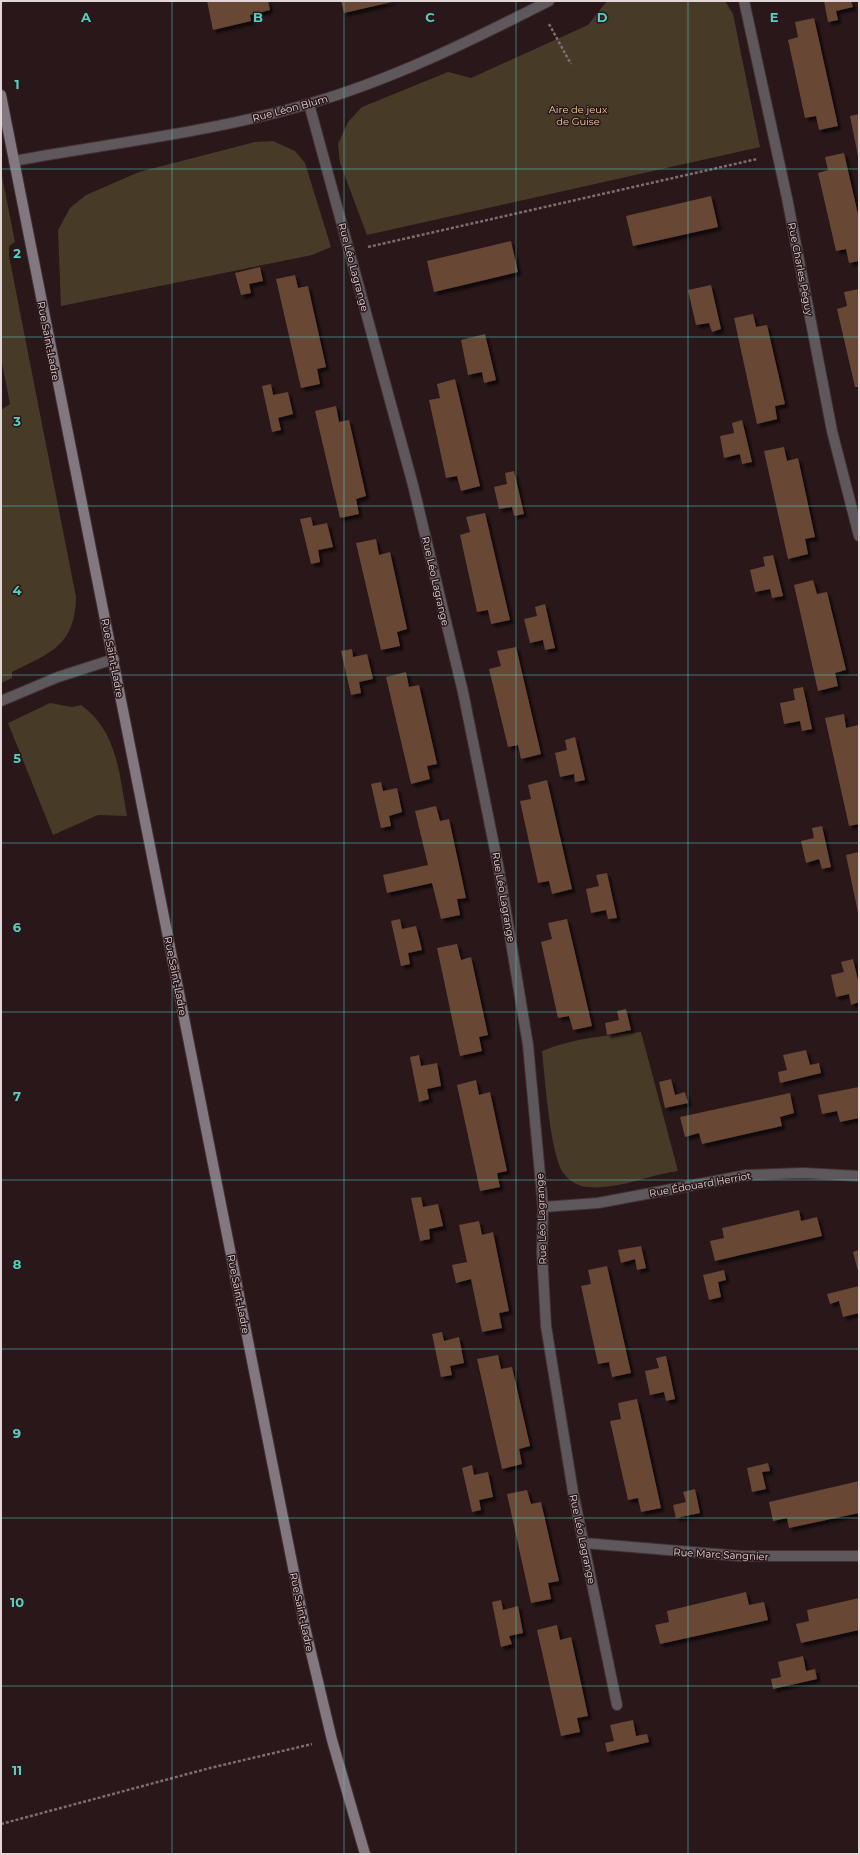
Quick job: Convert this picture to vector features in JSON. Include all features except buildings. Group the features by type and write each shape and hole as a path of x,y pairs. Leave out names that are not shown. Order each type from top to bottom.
{"street":[{"name":"Rue Léon Blum","path":"14,161 244,121 309,104 398,72 549,1"},
{"name":"Rue Charles Péguy","path":"744,1 778,154 832,431 859,536"},
{"name":"Rue Saint-Ladre","path":"1,95 304,1622 332,1740 365,1854"},
{"name":"Rue Léo Lagrange","path":"309,104 413,485 464,700 490,824 528,1045 543,1207 542,1252 546,1326 567,1461 618,1705"},
{"path":"1,701 58,677 114,659"},
{"name":"Rue Édouard Herriot","path":"543,1207 598,1203 748,1175 803,1173 859,1176"},
{"name":"Rue Marc Sangnier","path":"584,1543 716,1555 816,1557 859,1556"}],"path":[{"path":"540,6 571,64"},
{"path":"350,251 778,154"},
{"path":"1,1824 210,1768 332,1740"}],"green space":[{"name":"Aire de jeux de Guise","path":"607,1 725,1 733,14 760,147 367,235 340,163 338,144 348,122 362,107 448,72 471,78 588,25"},
{"path":"273,141 295,151 305,163 331,247 312,255 61,306 58,230 70,208 86,195 139,172 255,142"},
{"path":"1,171 15,242 9,246 9,256 76,597 75,614 71,627 58,646 49,653 12,672 12,678 1,683 1,410 10,404 1,358"},
{"path":"50,703 72,707 81,705 103,728 115,755 127,816 98,815 53,835 8,723"},
{"path":"641,1032 678,1171 610,1186 585,1187 578,1185 564,1174 555,1151 549,1116 542,1051 579,1040"}]}
